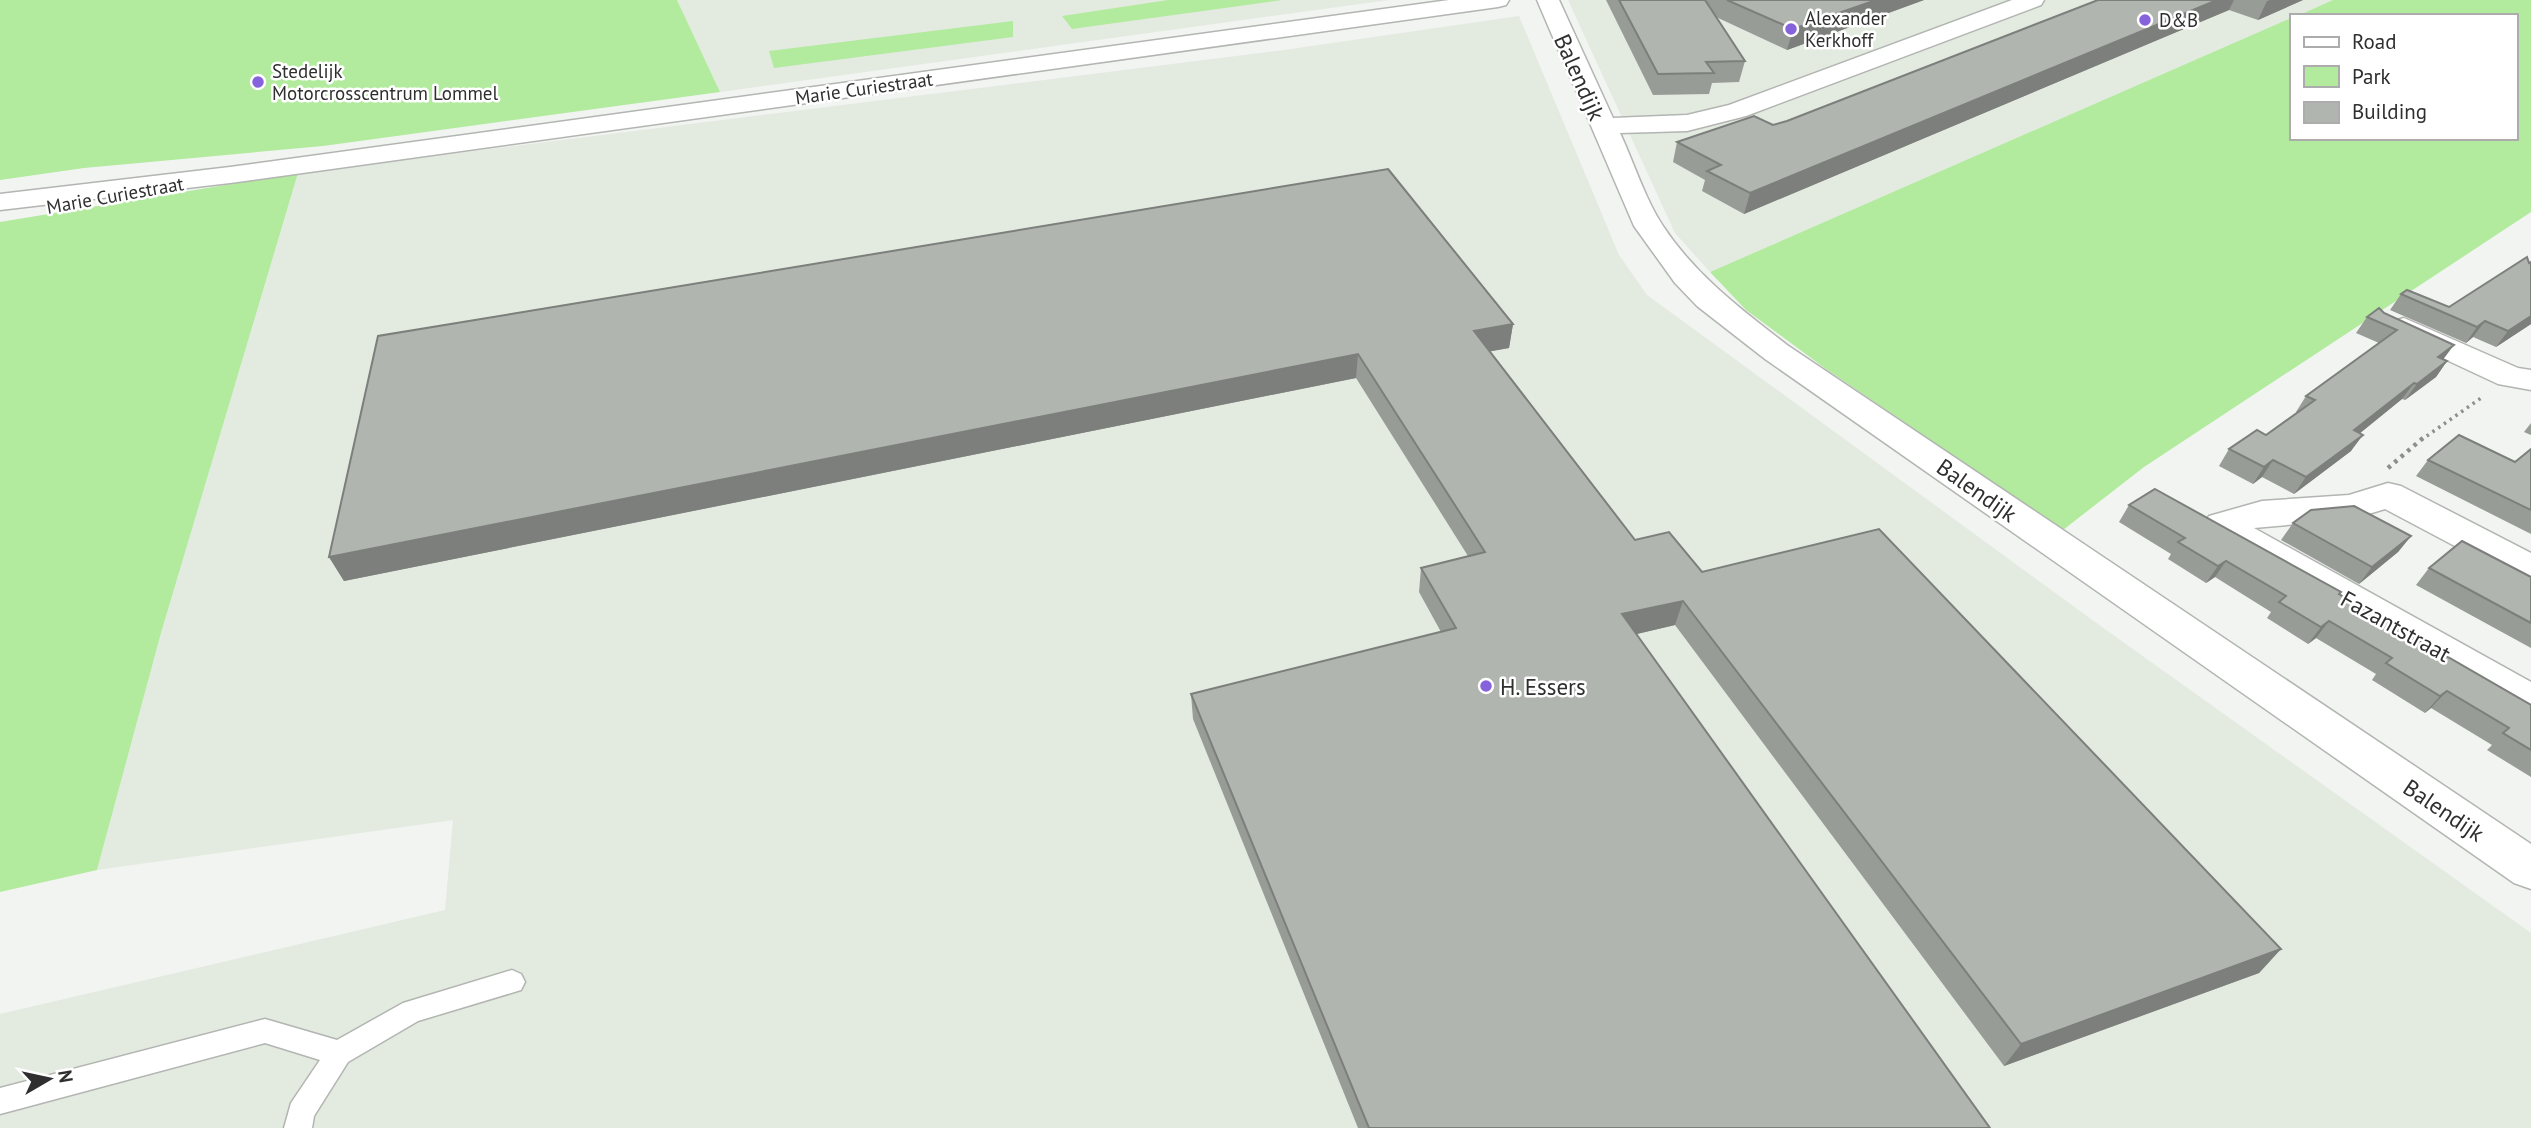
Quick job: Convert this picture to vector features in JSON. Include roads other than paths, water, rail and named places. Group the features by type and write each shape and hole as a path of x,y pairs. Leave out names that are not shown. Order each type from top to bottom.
{"street":[{"name":"Marie Curiestraat","path":"0,202 230,175 1498,0"},
{"name":"Balendijk","path":"1548,0 1648,226 1686,277 1737,323 2531,869"},
{"path":"1602,126 1687,123 1737,111 2033,0"},
{"name":"Marie Curiestraat","path":"0,214 230,175"},
{"path":"2385,320 2521,378"},
{"name":"Fazantstraat","path":"2531,569 2388,495 2352,508 2262,513 2222,525 2269,555 2531,702"}],"lane":[{"path":"298,1128 301,1112 339,1053 412,1011 512,982"},
{"path":"0,1101 265,1031 339,1053"}],"place":[{"name":"D&B","path":"2145,20"},
{"name":"Alexander Kerkhoff","path":"1791,29"},
{"name":"Stedelijk Motorcrosscentrum Lommel","path":"258,82"},
{"name":"H. Essers","path":"1486,686"}]}
